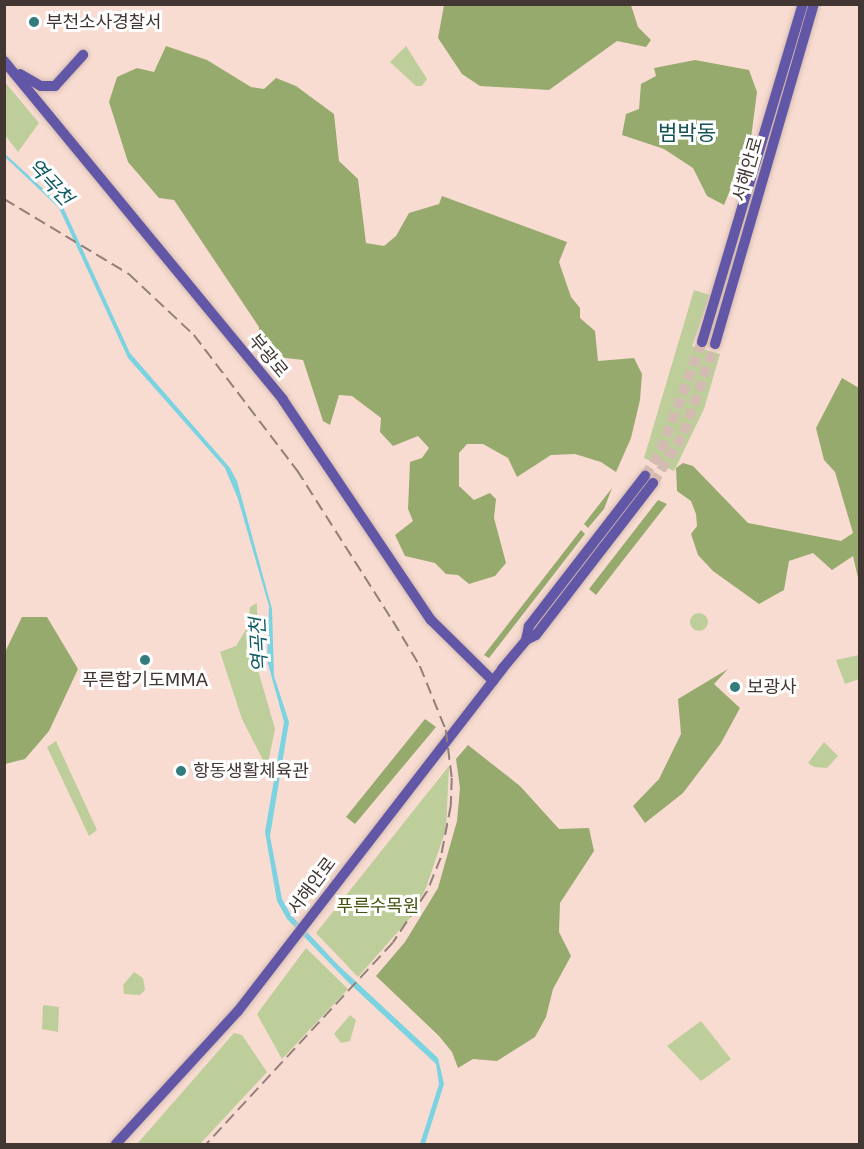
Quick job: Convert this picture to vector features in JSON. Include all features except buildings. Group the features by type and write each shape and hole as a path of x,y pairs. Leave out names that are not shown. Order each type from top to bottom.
{"main road":[{"name":"서해안로","path":"750,203 803,4"},
{"name":"서해안로","path":"702,342 719,304 813,4"},
{"path":"7,63 31,82 50,87 63,80 83,55"},
{"name":"부광로","path":"7,63 283,400 431,620 493,681"},
{"name":"서해안로","path":"715,344 719,304"},
{"name":"서해안로","path":"116,1144 238,1011 312,912 526,640 529,626 649,480"}],"green space":[{"path":"444,5 631,5 638,27 651,40 646,47 617,41 549,90 480,86 462,74 438,38"},
{"path":"166,46 207,60 251,87 264,89 276,78 296,86 334,114 339,161 358,179 366,243 384,246 396,236 409,213 439,204 442,196 567,242 559,262 571,297 580,308 580,318 595,331 598,361 634,358 642,374 640,400 631,438 616,472 601,462 575,454 551,455 517,477 508,458 483,444 467,444 459,453 459,486 474,500 490,493 496,499 494,518 506,563 495,576 469,584 458,575 446,574 435,563 405,556 395,535 413,521 408,509 410,462 422,458 429,448 418,436 393,446 380,432 381,418 352,396 339,395 330,425 323,421 303,360 269,356 259,344 259,327 174,200 159,198 128,162 109,102 117,77 137,68 154,72"},
{"path":"406,46 427,79 422,86 416,86 390,62"},
{"path":"695,60 749,70 757,92 751,138 724,205 707,196 693,168 664,149 622,135 626,114 639,109 641,84 656,76 654,68"},
{"path":"4,81 39,123 18,152 5,135"},
{"path":"694,290 710,295 692,346 720,354 704,409 674,471 644,458"},
{"path":"842,378 859,388 859,582 853,556 832,570 813,553 789,561 784,590 759,604 713,571 698,555 691,534 697,526 696,514 691,501 677,491 676,468 683,463 693,466 748,523 841,541 853,533 835,472 824,460 816,428"},
{"path":"612,488 604,509 588,528 584,524"},
{"path":"658,500 667,504 596,595 589,589"},
{"path":"581,530 585,534 489,658 484,655"},
{"path":"257,603 258,670 275,729 267,768 242,719 220,652 236,646 248,626 250,607"},
{"path":"695,613 703,613 708,618 706,629 695,631 690,626 690,618"},
{"path":"22,617 47,617 78,669 49,731 25,759 5,764 5,652"},
{"path":"859,655 859,679 845,684 836,660"},
{"path":"728,669 714,684 740,708 721,743 683,793 645,823 633,806 659,779 681,734 678,699"},
{"path":"425,719 436,727 355,824 346,817"},
{"path":"56,741 97,830 89,836 47,747"},
{"path":"824,742 838,756 827,768 814,767 808,763"},
{"path":"468,745 520,786 559,829 589,828 594,851 560,903 559,932 571,956 553,989 546,1017 535,1037 497,1061 473,1059 458,1068 452,1052 439,1036 376,976 405,942 438,888 457,821 460,788 456,759"},
{"name":"푸른수목원","path":"449,766 446,829 426,888 410,918 358,977 316,933"},
{"name":"푸른수목원","path":"306,948 348,989 282,1059 257,1014"},
{"path":"134,972 143,978 145,990 140,995 124,994 123,985"},
{"path":"43,1005 59,1007 58,1032 42,1029"},
{"path":"350,1015 356,1020 350,1041 341,1043 334,1034"},
{"path":"701,1021 731,1059 701,1081 667,1046"},
{"path":"234,1033 242,1035 267,1072 200,1144 137,1144"}],"water":[{"path":"4,153 63,207 130,353 230,468 237,481 272,609 274,676 289,722 270,836 282,899 291,915 338,965 438,1058 444,1084 425,1144 420,1144 439,1084 436,1064 349,983 287,919 277,901 265,832 284,722 267,660 269,606 238,499 225,468 128,358 59,208 5,157"}],"tunnel":[{"path":"645,476 661,450 702,342"},
{"path":"653,483 684,433 715,344"}],"railway":[{"path":"4,199 129,274 194,335 297,470 420,666 446,730 452,778 451,806 441,858 427,892 393,943 207,1144"}],"place":[{"name":"부천소사경찰서","path":"34,22"},
{"name":"푸른합기도MMA","path":"145,660"},
{"name":"보광사","path":"735,687"},
{"name":"항동생활체육관","path":"181,771"}],"district":[{"name":"범박동","path":"687,133"}],"water label":[{"name":"역곡천","path":"50,182"},
{"name":"역곡천","path":"259,645"}]}
